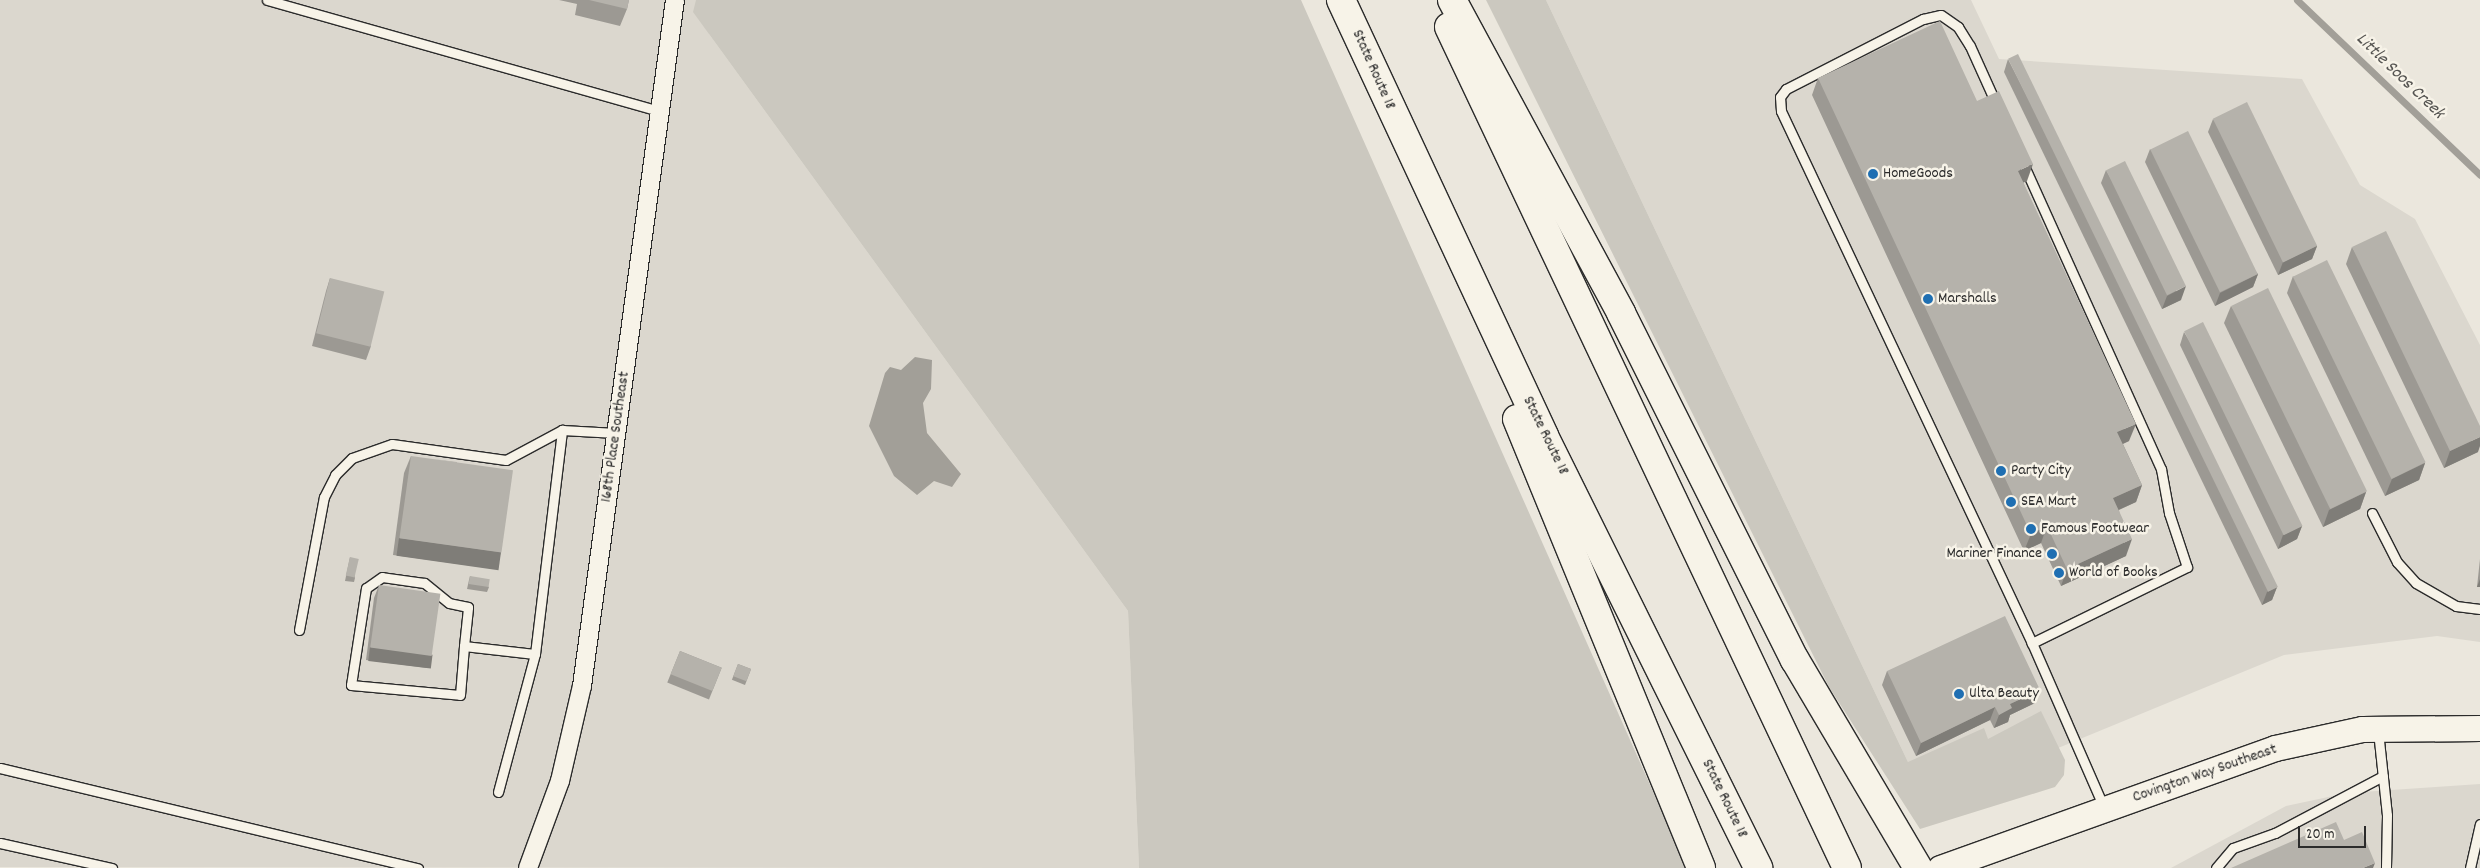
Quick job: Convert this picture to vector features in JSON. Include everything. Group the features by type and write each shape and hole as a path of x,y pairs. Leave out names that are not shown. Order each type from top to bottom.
{"highway":[{"name":"State Route 18","path":"1341,0 1398,126 1544,436 1758,868"},
{"path":"1437,0 1495,134 1847,868"},
{"path":"1452,0 1621,313 1795,660 1918,868"},
{"path":"1398,126 1701,868"}],"street":[{"name":"168th Place Southeast","path":"528,868 573,734 675,0"},
{"name":"Covington Way Southeast","path":"1940,868 2275,748 2378,728 2480,728"}],"lane":[{"path":"267,0 660,112"},
{"path":"2032,643 2187,567 2169,513 2161,469 1970,46 1958,27 1941,15 1923,19 1786,89 1780,97 1781,111 2032,643 2105,808"},
{"path":"300,630 324,497 334,475 352,458 392,444 506,460 562,430 616,432"},
{"path":"498,792 535,654 562,430"},
{"path":"2372,513 2397,562 2416,583 2456,606 2480,609"},
{"path":"382,576 424,583 449,603 468,607 464,646 460,695 351,685 366,588 382,576"},
{"path":"464,646 535,654"},
{"path":"2378,728 2383,776 2386,868"},
{"path":"0,768 418,868"},
{"path":"2216,868 2233,848 2275,833 2383,776"},
{"path":"2470,868 2480,824"},
{"path":"0,843 112,868"}],"shaded area":[{"path":"0,0 713,0 709,34 1128,611 1139,868 0,867"},
{"path":"696,0 1301,0 1687,868 1139,868 1128,611 693,12"},
{"path":"1486,0 1546,0 1908,762 1984,728 1988,739 2041,711 2065,760 2064,775 2055,787 1920,829 1829,687"},
{"path":"1546,0 1971,0 1999,59 2302,79 2360,185 2415,219 2480,345 2480,642 2437,636 2284,655 1927,802"},
{"path":"915,357 932,360 931,389 923,403 927,433 961,474 952,487 934,481 917,495 894,476 869,426 885,373 890,367 901,370"},
{"path":"2480,784 2480,868 2171,868 2286,806 2347,793"}],"building":[{"path":"589,0 629,0 627,9"},
{"path":"1940,21 1977,101 1999,91 2033,164 2018,171 2136,424 2117,432 2142,485 2113,498 2132,539 2067,569 2047,526 2031,534 1818,78"},
{"path":"2018,54 2278,587 2268,592 2008,59"},
{"path":"2247,102 2317,246 2283,262 2213,119"},
{"path":"2188,131 2258,274 2220,292 2150,149"},
{"path":"2125,161 2186,286 2167,295 2106,170"},
{"path":"2386,231 2480,426 2480,437 2450,451 2352,247"},
{"path":"2327,260 2426,462 2391,479 2293,277"},
{"path":"330,278 384,292 371,347 316,333"},
{"path":"2268,288 2367,491 2330,509 2231,306"},
{"path":"2203,322 2303,526 2284,535 2184,331"},
{"path":"411,456 513,470 501,553 399,538"},
{"path":"350,557 359,559 354,578 346,576"},
{"path":"470,576 490,579 489,587 469,584"},
{"path":"379,585 440,594 432,656 370,647"},
{"name":"Ulta Beauty","path":"2005,616 2040,690 2010,704 2012,708 1999,715 1995,707 1921,743 1887,671"},
{"path":"680,651 722,668 712,691 671,674"},
{"path":"738,664 751,669 746,681 733,676"},
{"path":"2336,822 2344,840 2362,832 2375,863 2363,868 2231,868"}],"waterway":[{"name":"Little Soos Creek","path":"2297,0 2480,175"}],"place":[{"name":"HomeGoods","path":"1873,174"},
{"name":"Marshalls","path":"1928,299"},
{"name":"Party City","path":"2001,471"},
{"name":"SEA Mart","path":"2011,502"},
{"name":"Famous Footwear","path":"2031,529"},
{"name":"Mariner Finance","path":"2052,554"},
{"name":"World of Books","path":"2059,573"},
{"name":"Ulta Beauty","path":"1959,694"}]}
